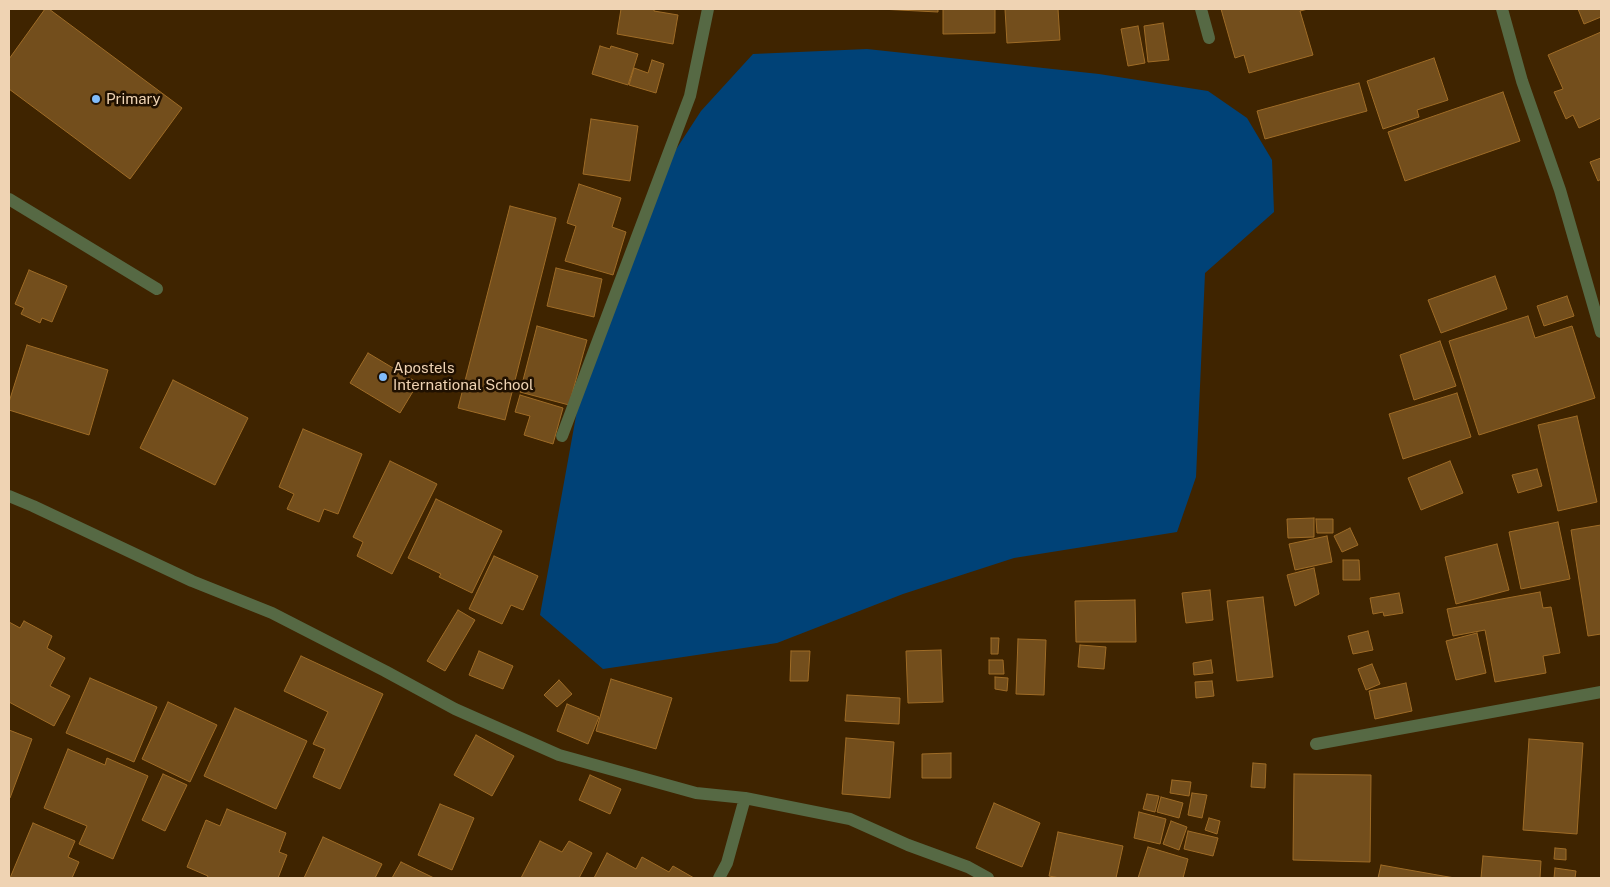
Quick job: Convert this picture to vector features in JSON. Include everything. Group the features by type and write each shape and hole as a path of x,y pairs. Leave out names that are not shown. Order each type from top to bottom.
{"street":[{"path":"562,436 690,96 708,9"},
{"path":"1200,9 1209,38"},
{"path":"1502,9 1522,82 1560,190 1601,332"},
{"path":"9,200 157,288"},
{"path":"9,496 192,581 272,613 386,671 455,709 559,755 696,793 746,798 850,819 908,845 968,867 988,878"},
{"path":"1316,744 1601,692"},
{"path":"719,878 726,864 746,798"}],"water":[{"path":"867,49 1099,74 1208,91 1247,118 1272,160 1274,212 1205,273 1196,477 1177,532 1014,558 903,594 777,643 603,669 540,615 578,405 662,171 701,111 753,54"}],"building":[{"name":"Primary","path":"45,9 49,9 182,108 130,179 9,89 9,59"},
{"path":"621,9 654,9 654,11 678,15 673,44 617,34"},
{"path":"879,9 938,9 938,12"},
{"path":"943,9 995,9 995,33 943,34"},
{"path":"1005,9 1058,9 1060,40 1007,43"},
{"path":"1221,9 1308,9 1300,11 1313,55 1249,73 1244,55 1235,58"},
{"path":"1578,9 1601,9 1601,17 1584,24"},
{"path":"1163,23 1169,60 1148,62 1144,26"},
{"path":"1138,26 1145,63 1128,66 1121,29"},
{"path":"1601,32 1601,118 1579,128 1573,115 1566,119 1554,92 1563,89 1548,55"},
{"path":"600,46 610,49 611,46 638,54 628,85 592,74"},
{"path":"1434,58 1448,100 1417,110 1419,117 1383,129 1367,81"},
{"path":"652,60 664,64 656,93 629,85 634,68 648,73"},
{"path":"1359,83 1367,111 1265,139 1257,111"},
{"path":"1503,92 1520,141 1405,181 1388,132"},
{"path":"591,119 638,126 630,181 583,174"},
{"path":"1601,158 1601,179 1598,181 1590,162"},
{"path":"579,184 621,198 612,227 626,232 613,275 565,261 576,226 567,223"},
{"path":"510,206 556,218 505,420 458,408"},
{"path":"556,268 602,279 594,317 547,306"},
{"path":"29,270 67,286 52,322 42,318 40,323 21,314 24,308 15,304"},
{"path":"1495,276 1507,309 1441,333 1428,300"},
{"path":"1567,296 1574,316 1544,326 1537,306"},
{"path":"1528,316 1535,338 1572,326 1595,398 1479,435 1449,341"},
{"path":"537,326 587,340 569,405 520,392"},
{"path":"1440,341 1456,386 1414,400 1400,355"},
{"path":"27,345 108,370 89,435 9,410 9,402"},
{"path":"368,353 418,383 400,413 350,383"},
{"path":"173,380 248,418 215,485 140,448"},
{"path":"1457,393 1471,437 1403,459 1389,414"},
{"path":"520,395 563,408 553,444 524,435 530,416 515,412"},
{"path":"1577,416 1597,502 1558,511 1538,425"},
{"path":"303,429 362,454 338,514 324,509 319,522 287,509 294,494 279,487"},
{"path":"390,461 437,484 392,574 357,556 363,542 353,537"},
{"path":"1450,461 1463,493 1421,510 1408,478"},
{"path":"1537,469 1542,486 1518,493 1512,475"},
{"path":"436,499 502,531 472,593 439,577 441,574 408,558"},
{"path":"1314,518 1314,537 1288,538 1287,519"},
{"path":"1316,519 1333,519 1333,533 1317,533"},
{"path":"1558,522 1570,579 1521,589 1509,532"},
{"path":"1601,525 1601,634 1588,636 1571,530"},
{"path":"1350,528 1358,545 1342,552 1334,536"},
{"path":"1327,536 1332,562 1295,570 1289,544"},
{"path":"1497,544 1509,590 1456,604 1445,557"},
{"path":"494,556 538,576 523,610 511,605 502,624 469,609"},
{"path":"1343,560 1359,560 1360,580 1343,580"},
{"path":"1314,568 1319,594 1295,606 1287,575"},
{"path":"1210,590 1213,620 1186,623 1182,593"},
{"path":"1540,592 1543,608 1551,607 1560,653 1543,656 1546,673 1495,682 1485,630 1453,636 1447,609"},
{"path":"1399,593 1403,613 1384,616 1383,612 1373,614 1370,598"},
{"path":"1263,597 1273,677 1237,681 1227,601"},
{"path":"1135,600 1136,642 1076,642 1075,601"},
{"path":"458,610 475,620 445,671 427,661"},
{"path":"24,621 52,636 47,648 65,658 50,686 70,696 54,726 9,702 9,622 20,628"},
{"path":"1368,631 1373,650 1353,654 1348,636"},
{"path":"1477,633 1486,673 1456,680 1446,641"},
{"path":"991,638 999,638 998,654 991,654"},
{"path":"1018,639 1046,640 1044,695 1016,694"},
{"path":"1080,645 1106,647 1104,669 1078,667"},
{"path":"941,650 943,702 908,703 906,651"},
{"path":"479,651 513,666 503,689 469,675"},
{"path":"791,651 810,651 808,681 790,681"},
{"path":"301,656 383,694 340,789 313,777 325,749 313,744 328,712 284,691"},
{"path":"989,660 1003,660 1004,674 989,674"},
{"path":"1211,660 1213,673 1194,675 1193,663"},
{"path":"1372,664 1380,684 1366,690 1358,669"},
{"path":"995,677 1008,678 1007,691 995,689"},
{"path":"90,678 157,707 134,762 66,733"},
{"path":"611,679 672,698 656,749 596,731"},
{"path":"559,680 572,694 557,707 544,695"},
{"path":"1212,681 1214,696 1196,698 1195,682"},
{"path":"1406,683 1412,711 1375,719 1369,691"},
{"path":"847,695 900,698 899,724 845,721"},
{"path":"168,702 217,725 190,782 142,759"},
{"path":"567,704 599,717 588,744 557,731"},
{"path":"235,708 307,741 276,809 204,776"},
{"path":"9,730 32,739 10,798 9,798"},
{"path":"476,735 514,756 492,796 454,775"},
{"path":"846,738 894,742 890,798 842,794"},
{"path":"1529,739 1583,743 1577,834 1523,830"},
{"path":"68,749 105,765 107,758 148,776 113,859 79,844 87,826 44,808"},
{"path":"951,753 951,778 922,778 922,754"},
{"path":"1253,763 1266,764 1265,788 1251,787"},
{"path":"163,774 187,785 165,831 142,820"},
{"path":"1294,774 1371,775 1370,862 1293,860"},
{"path":"590,775 621,789 610,814 579,800"},
{"path":"1172,780 1191,782 1189,796 1170,793"},
{"path":"1192,793 1207,795 1202,818 1188,815"},
{"path":"1147,794 1159,796 1155,812 1143,809"},
{"path":"1161,797 1183,803 1179,818 1157,812"},
{"path":"994,803 1040,823 1022,867 976,848"},
{"path":"440,804 474,818 452,870 418,855"},
{"path":"227,809 286,833 279,852 287,855 278,878 207,878 208,876 187,867 206,820 220,826"},
{"path":"1139,812 1166,819 1160,844 1134,838"},
{"path":"1209,818 1220,821 1217,834 1205,830"},
{"path":"1171,821 1187,827 1179,850 1163,844"},
{"path":"33,823 75,841 68,857 79,862 72,878 10,878"},
{"path":"1188,831 1218,838 1213,856 1184,849"},
{"path":"1058,832 1123,846 1116,878 1060,878 1049,876"},
{"path":"323,837 382,864 375,878 304,878"},
{"path":"540,841 562,852 569,841 592,853 579,878 521,878"},
{"path":"1148,847 1188,859 1183,878 1138,878"},
{"path":"1555,848 1566,849 1566,860 1554,859"},
{"path":"607,853 636,869 642,857 669,872 673,866 694,878 594,878"},
{"path":"1483,856 1541,861 1540,878 1481,878"},
{"path":"401,862 434,878 392,878"},
{"path":"1381,865 1443,876 1455,878 1378,878"},
{"path":"1555,868 1576,871 1575,878 1554,878"}],"place":[{"name":"Primary","path":"96,99"},
{"name":"Apostels International School","path":"383,377"}]}
